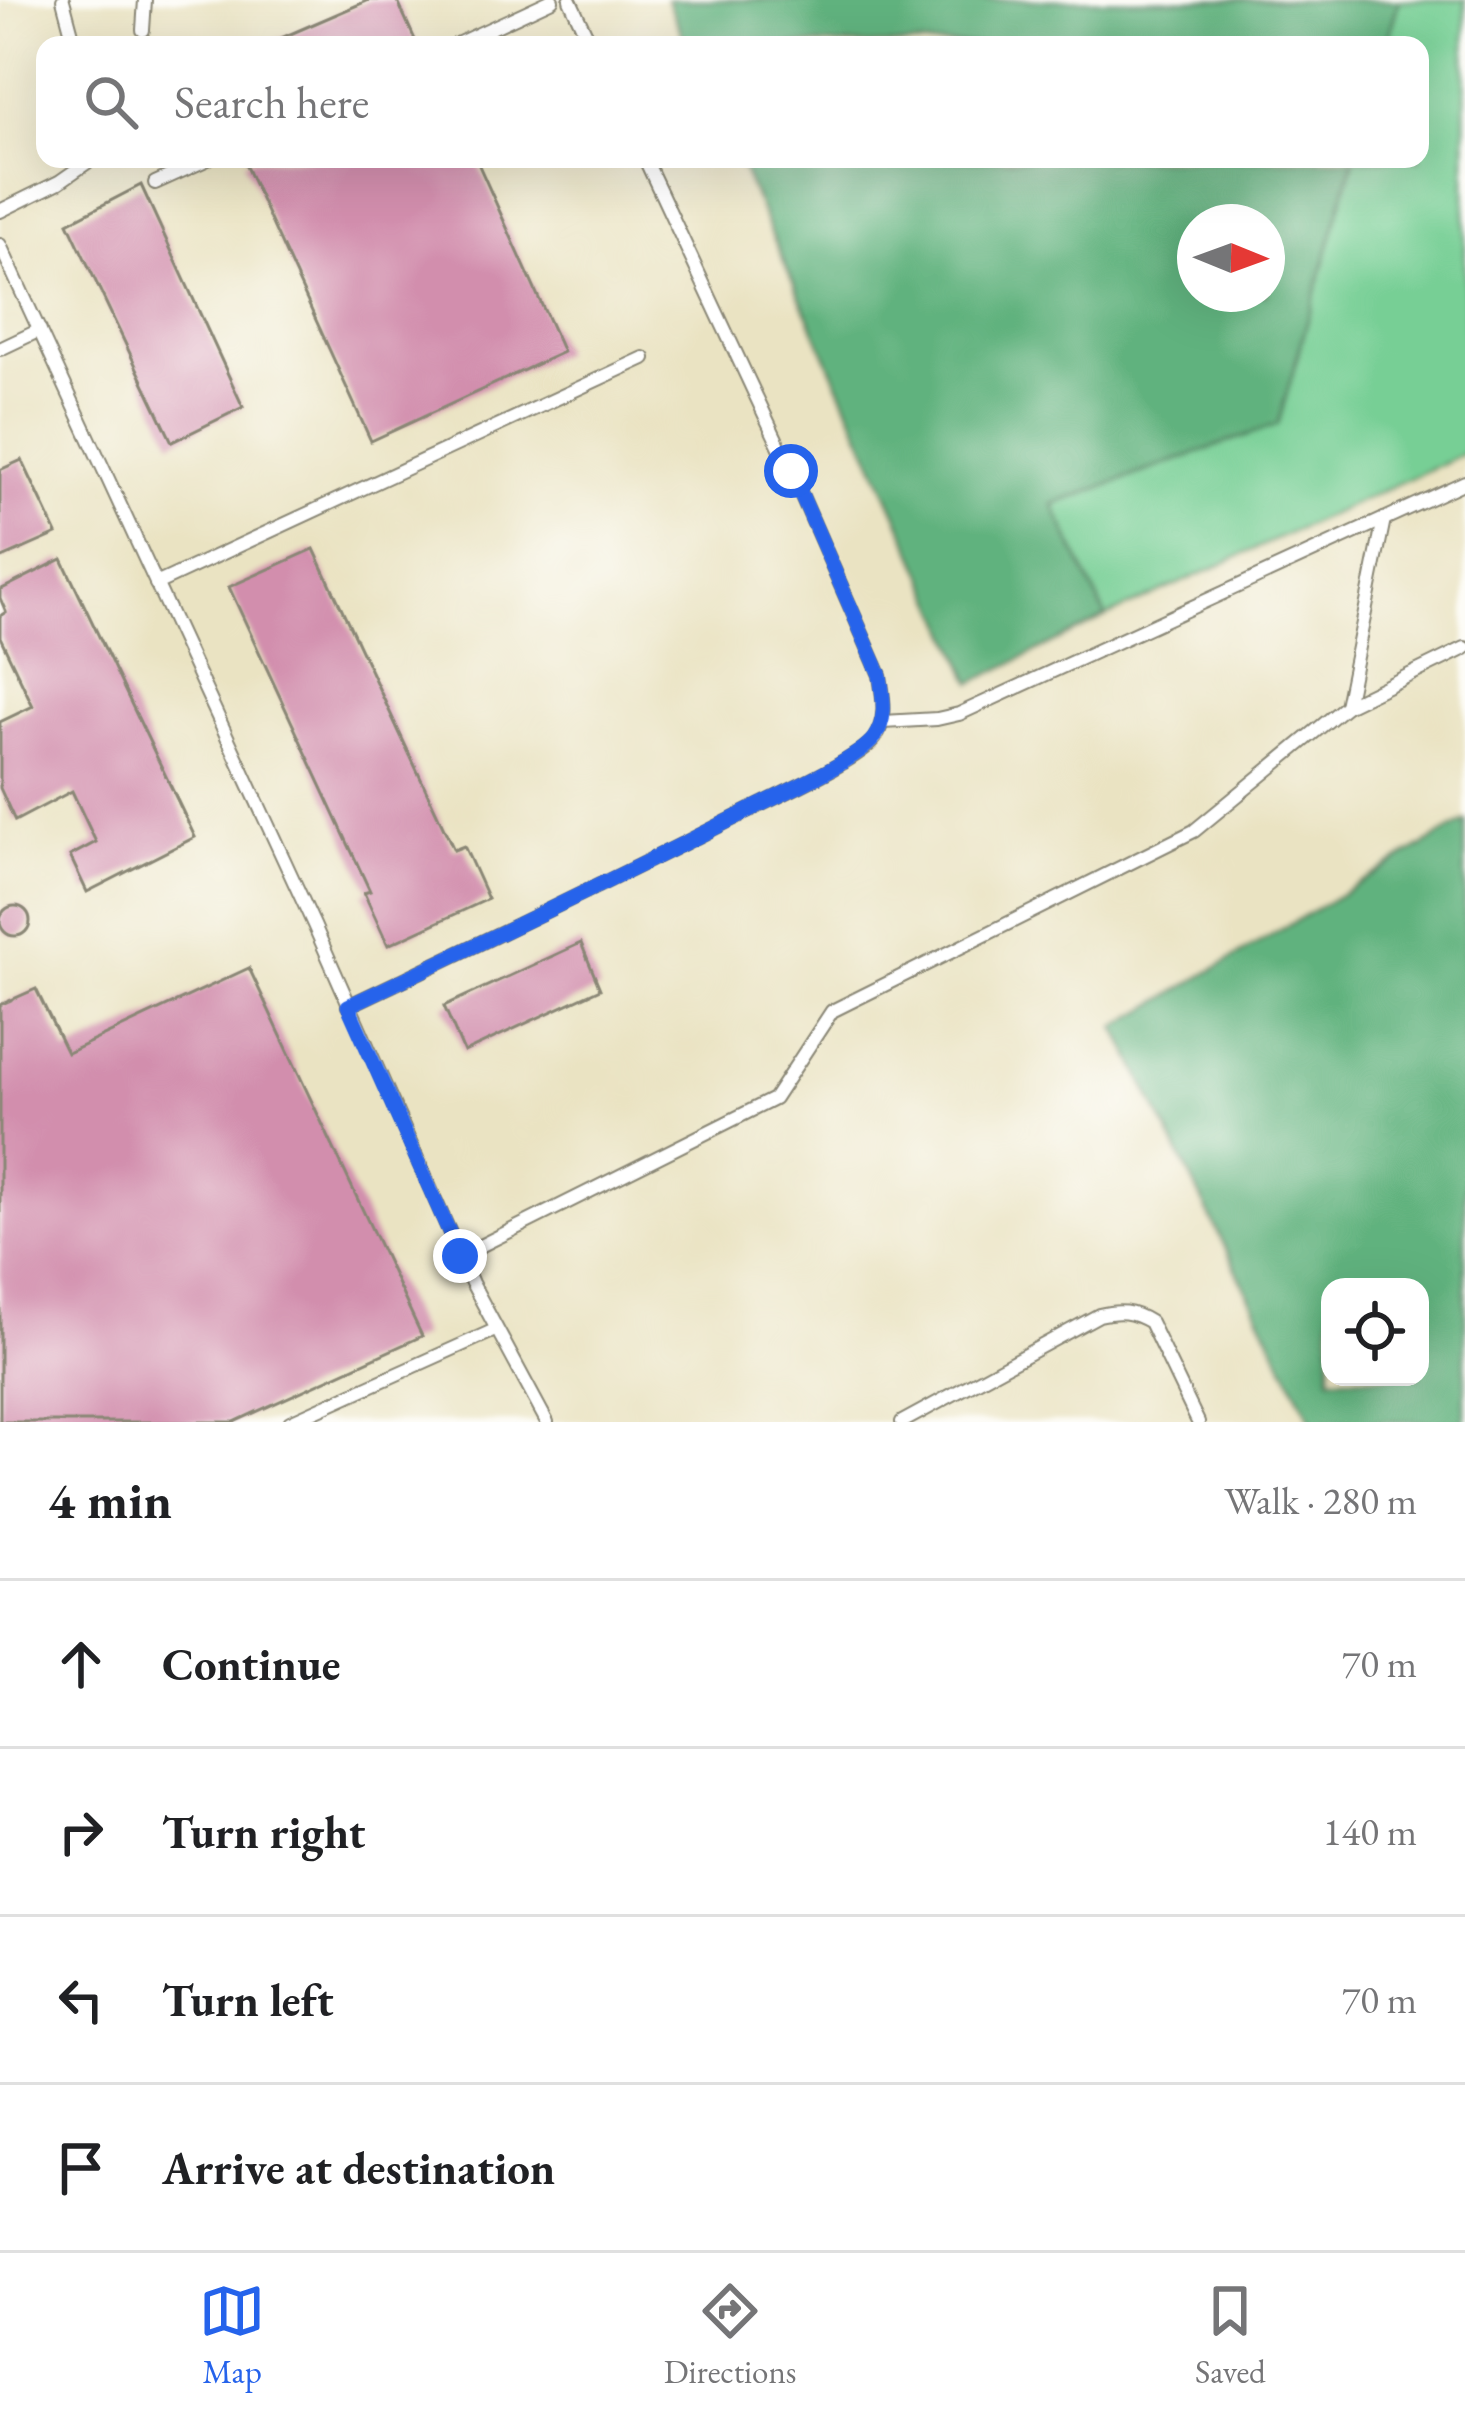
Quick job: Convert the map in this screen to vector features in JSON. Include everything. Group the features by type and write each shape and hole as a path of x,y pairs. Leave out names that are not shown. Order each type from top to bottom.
{"lane":[{"path":"63,0 72,36"},
{"path":"143,30 145,0"},
{"path":"474,36 552,0"},
{"path":"570,0 587,36"},
{"path":"0,212 82,168"},
{"path":"155,183 188,168"},
{"path":"348,1006 593,891 829,770 872,742 883,722 880,675 649,168"},
{"path":"0,245 314,925 460,1256 547,1422"},
{"path":"0,349 40,330"},
{"path":"156,584 644,358"},
{"path":"883,722 959,714 1465,482"},
{"path":"1346,706 1384,519"},
{"path":"460,1256 774,1099 832,1011 1194,830 1346,706 1465,648"},
{"path":"902,1422 1099,1315 1119,1310 1150,1322 1198,1422"},
{"path":"290,1422 496,1330"}],"green space":[{"path":"667,0 1399,0 1389,36 683,36"},
{"path":"1399,0 1465,0 1465,453 1106,617 1053,505 1278,424 1351,168 1429,168 1429,36 1389,36"},
{"path":"742,168 1351,168 1278,424 1053,504 1106,617 972,683"},
{"path":"1465,821 1465,1422 1312,1422 1116,1027"}],"building":[{"path":"369,0 397,0 413,36 286,36"},
{"path":"247,168 480,168 563,352 371,441"},
{"path":"141,185 243,407 172,442 68,223"},
{"path":"22,460 57,534 0,559 0,470"},
{"path":"314,549 454,850 464,846 488,899 388,945 364,893 370,891 229,587"},
{"path":"62,559 195,837 87,892 70,856 96,842 72,791 15,821 0,788 0,722 33,706 0,637 0,616 6,612 0,590"},
{"path":"15,906 26,910 30,921 26,932 15,936 4,932 0,921 4,910"},
{"path":"581,943 600,989 464,1052 444,1006"},
{"path":"249,968 422,1336 234,1422 0,1422 0,1005 36,989 67,1053"}],"route":[{"path":"460,1256 348,1006 593,891 829,770 872,742 885,708 880,675 791,471"}]}
